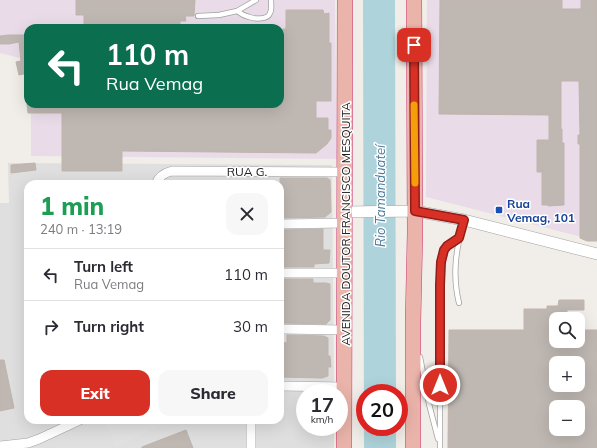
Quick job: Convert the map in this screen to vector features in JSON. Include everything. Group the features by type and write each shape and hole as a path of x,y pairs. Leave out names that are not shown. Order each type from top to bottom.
{"highway":[{"name":"AVENIDA DOUTOR FRANCISCO MESQUITA","path":"344,384 344,273 349,216 345,172 345,0"},
{"path":"413,448 415,211 414,0"},
{"name":"AVENIDA DOUTOR FRANCISCO MESQUITA","path":"344,436 344,448"}],"street":[{"name":"RUA G.","path":"158,180 161,175 172,171 345,172"},
{"path":"284,224 400,211 415,211 464,220 597,254"},
{"path":"284,273 344,273"},
{"path":"284,329 344,330"},
{"path":"284,386 296,386"},
{"path":"0,446 28,443 39,444 73,424"},
{"path":"251,424 251,448"}],"lane":[{"path":"198,16 219,15 237,11 256,0"},
{"path":"237,11 244,16 265,18 270,15 270,0"},
{"path":"459,303 455,279 459,238 464,220"},
{"path":"440,447 441,262 444,250 447,246 459,238"},
{"path":"413,322 429,404 440,447"}],"shaded area":[{"path":"0,0 335,0 337,159 31,156 31,108 284,108 284,24 24,24 24,59 0,53"},
{"path":"427,0 597,0 597,241 426,197"},
{"path":"8,163 332,165 334,384 296,384 296,436 334,436 334,448 0,448 0,203 9,203"},
{"path":"107,424 164,424 116,447"}],"water":[{"name":"Rio Tamanduateí","path":"363,0 395,0 396,384 364,384"},
{"name":"Rio Tamanduateí","path":"364,436 396,436 396,448 364,448"}],"building":[{"path":"76,0 195,0 194,16 185,16 186,21 180,21 180,24 84,24 84,15 76,15"},
{"path":"440,0 562,0 562,9 581,9 581,0 597,0 597,241 587,241 580,238 580,144 578,144 578,135 580,135 579,81 561,81 561,129 562,143 564,143 564,205 542,205 542,172 537,172 537,140 549,140 549,115 439,114"},
{"path":"286,10 323,10 324,14 329,13 329,43 331,43 331,101 316,101 316,118 328,118 328,130 331,130 331,138 327,144 316,153 122,151 122,171 62,171 62,113 28,113 27,108 284,108 284,29 286,29"},
{"path":"24,35 24,74 19,75 16,62 21,61 19,42 0,44 0,36"},
{"path":"35,163 36,170 11,173 11,165"},
{"path":"280,178 327,178 330,180 331,212 325,217 284,218 284,180 280,180"},
{"path":"323,229 323,250 330,250 329,263 314,264 314,267 284,267 284,230"},
{"path":"284,279 313,279 313,283 330,284 330,320 326,324 284,323"},
{"path":"559,300 584,300 584,310 549,312 549,348 585,348 585,330 597,330 597,448 448,448 449,330 524,330 524,309 547,309 547,306 558,306"},
{"path":"287,335 324,336 328,338 328,356 330,356 331,367 328,367 328,376 322,378 284,377 284,343 287,343"},
{"path":"0,360 4,360 14,408 0,411"},
{"path":"186,430 193,448 142,448 142,447"}],"slow traffic":[{"path":"414,105 415,183"}],"place":[{"name":"Rua Vemag, 101","path":"499,210"}],"route":[{"path":"414,45 415,211 464,220 459,238 447,246 442,255 440,285 440,385"}]}
